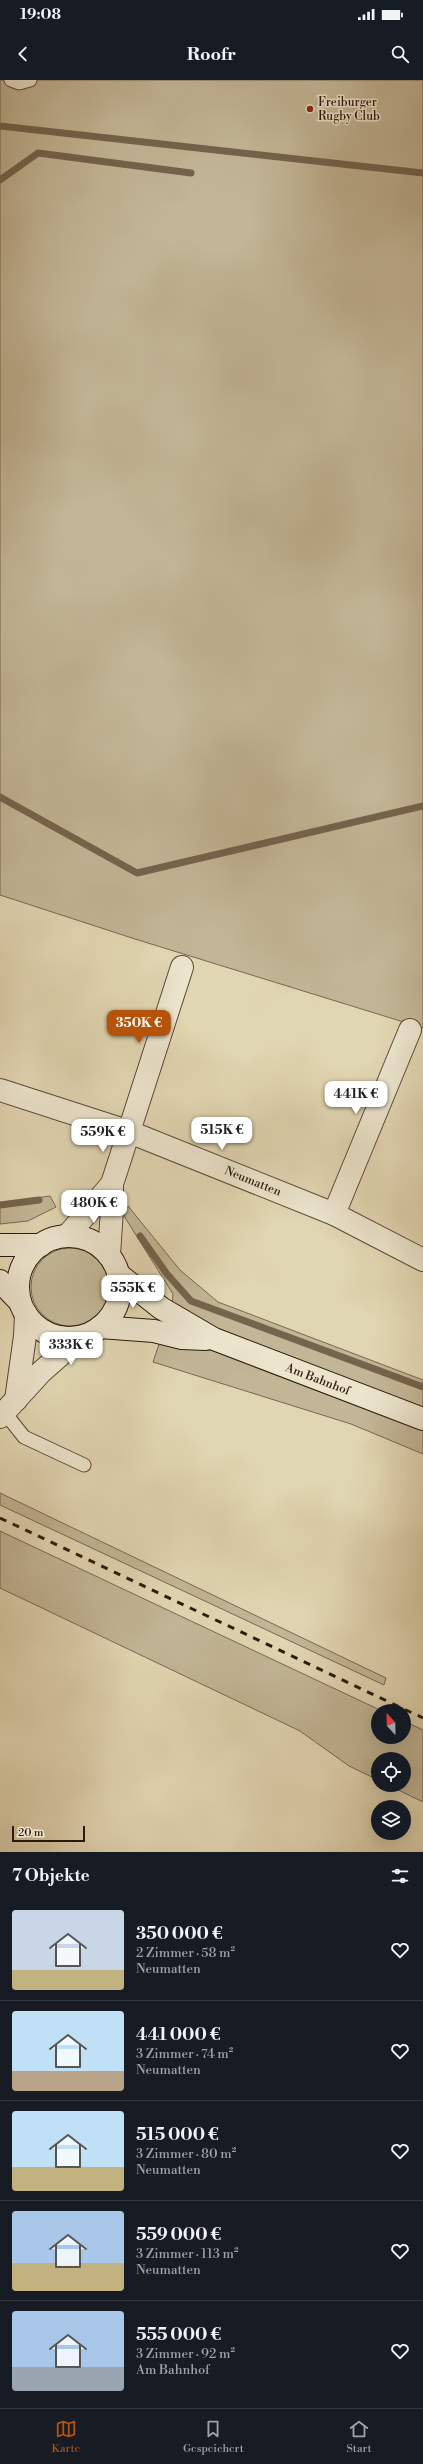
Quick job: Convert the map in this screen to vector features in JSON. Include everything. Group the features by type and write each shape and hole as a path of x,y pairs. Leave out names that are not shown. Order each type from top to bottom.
{"street":[{"path":"113,1264 112,1184 182,967"},
{"path":"334,1214 410,1030"},
{"name":"Neumatten","path":"0,1090 128,1131 334,1214 423,1260"},
{"path":"67,1236 112,1184"},
{"name":"Am Bahnhof","path":"0,1245 41,1245 67,1236 85,1239 98,1245 113,1264 161,1308 214,1339 423,1419"},
{"name":"Am Bahnhof","path":"23,1308 18,1286 21,1272 27,1258 41,1245"},
{"name":"Am Bahnhof","path":"0,1281 35,1325 52,1335 69,1338 80,1336 100,1327 108,1321 116,1308 120,1290 113,1264"},
{"path":"7,1410 25,1336 23,1308"},
{"name":"Am Bahnhof","path":"100,1327 154,1331 182,1338 214,1339"},
{"path":"7,1410 62,1351 80,1336"}],"lane":[{"path":"11,80 20,83 30,80"},
{"path":"7,1410 24,1437 84,1465"}],"shaded area":[{"path":"0,80 423,80 423,1028 135,939 0,895"},
{"path":"50,1196 56,1207 28,1221 0,1224 0,1203"},
{"path":"128,1206 180,1270 218,1302 423,1380 423,1454 351,1424 153,1362 172,1305 173,1294 124,1216"},
{"path":"70,1248 85,1251 98,1259 106,1272 109,1287 106,1302 98,1315 85,1323 70,1326 55,1323 42,1315 34,1302 31,1287 34,1272 42,1259 55,1251"},
{"path":"0,1493 386,1678 384,1685 0,1505"},
{"path":"0,1531 371,1706 371,1744 411,1744 411,1724 423,1730 423,1802 402,1792 411,1792 411,1752 371,1752 371,1777 349,1766 300,1731 0,1588"}],"waterway":[{"path":"0,126 423,173"},
{"path":"0,180 38,153 191,173"},
{"path":"0,797 137,873 423,806"},
{"path":"0,1205 39,1200"},
{"path":"140,1236 167,1274 191,1301 423,1387"}],"railway":[{"path":"0,1518 423,1718"}],"place":[{"name":"Freiburger Rugby Club","path":"310,109"}]}
